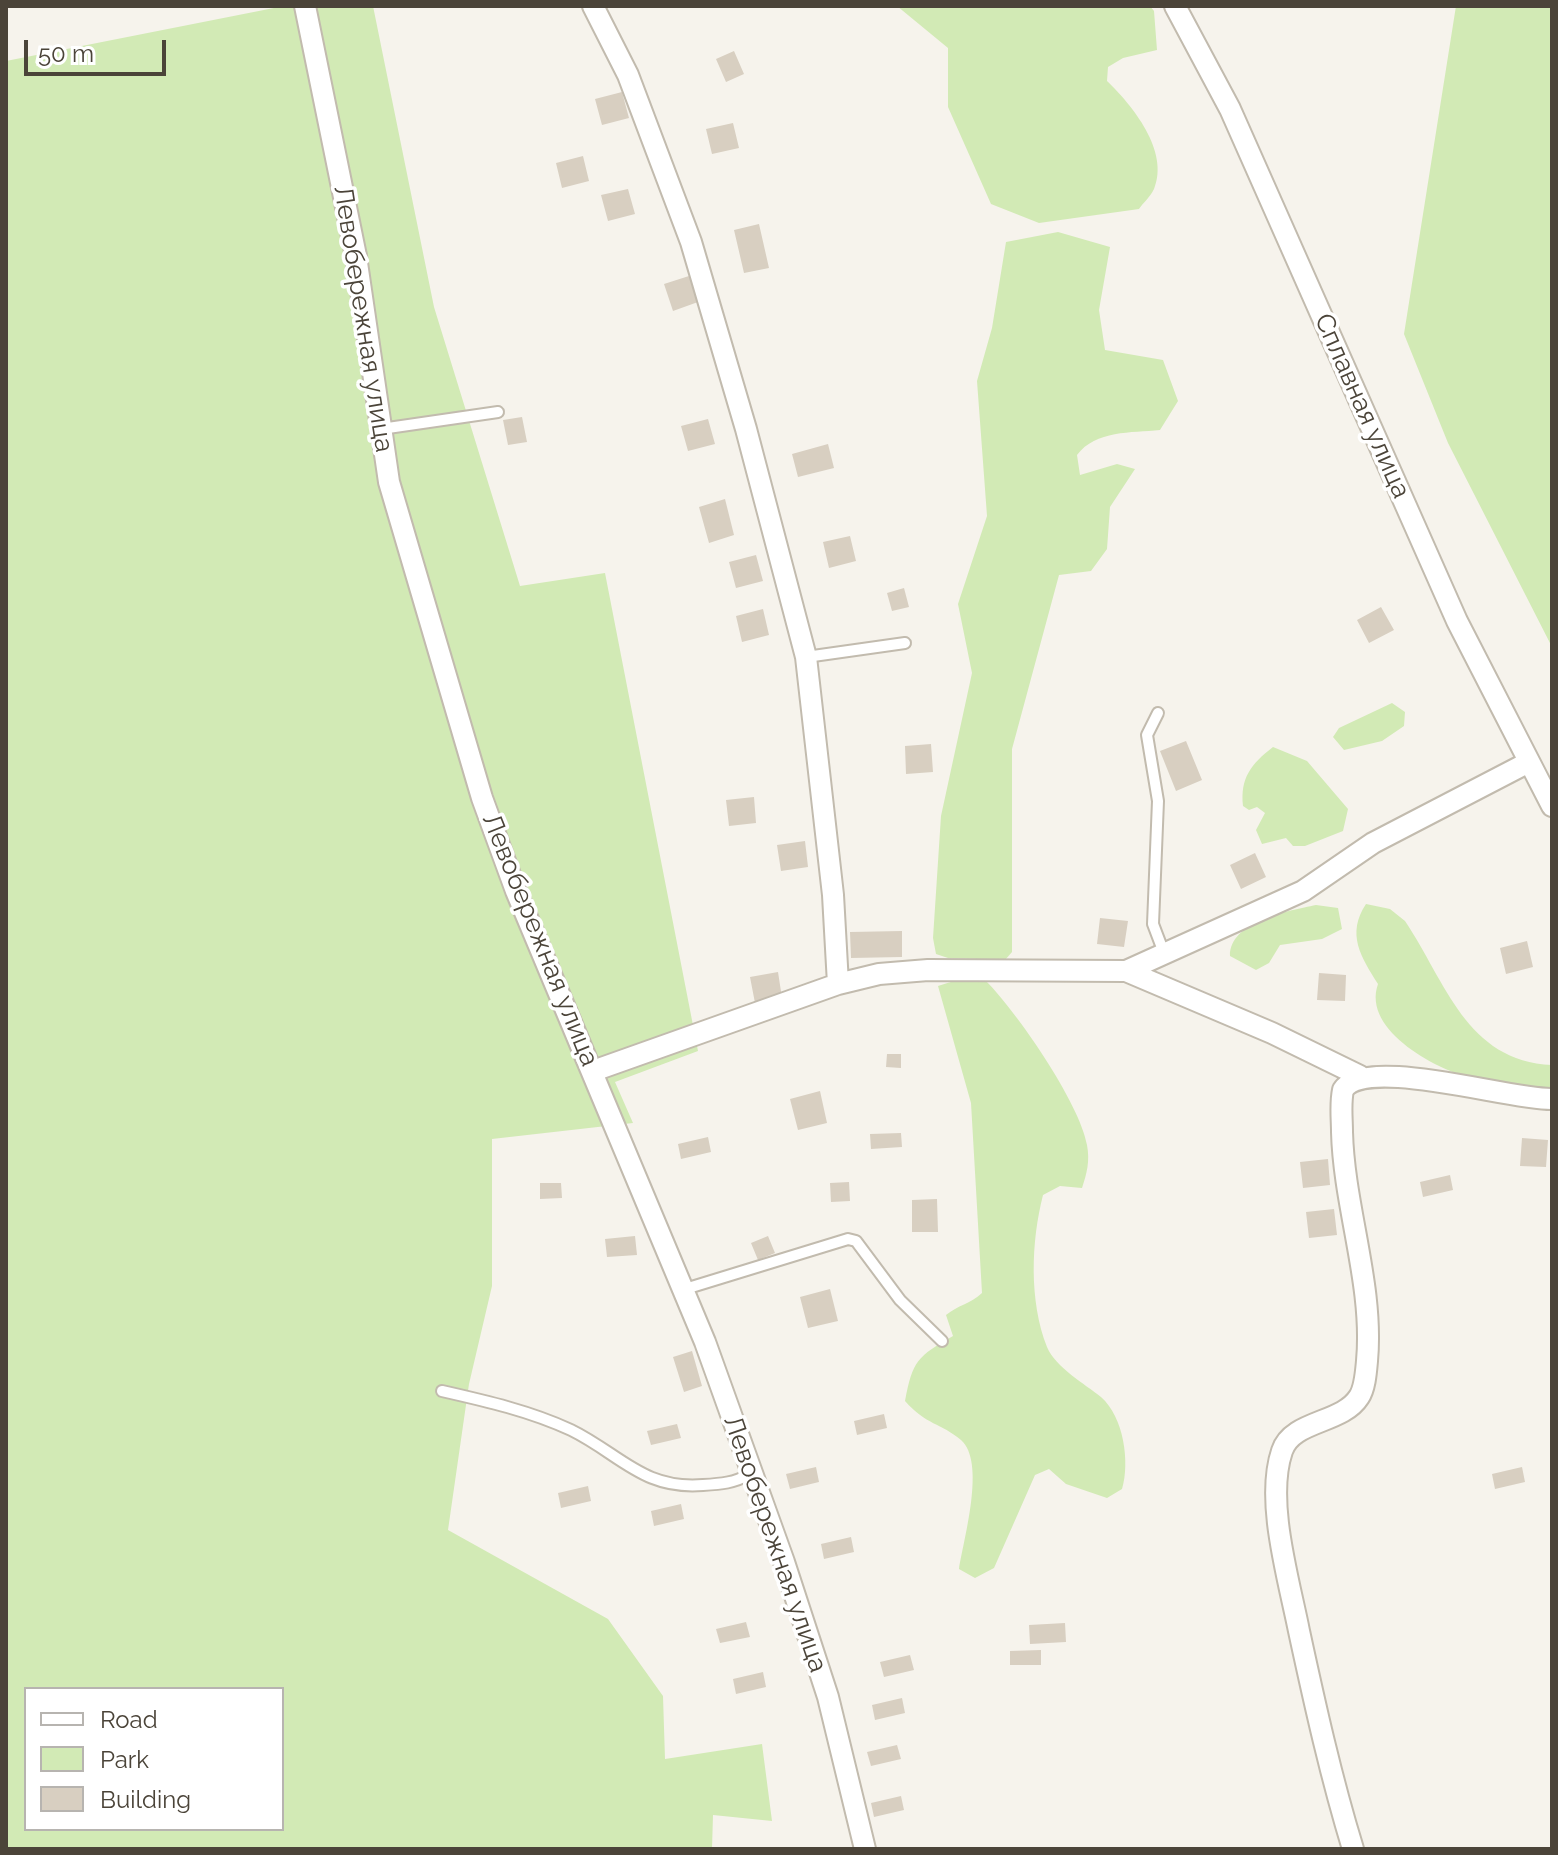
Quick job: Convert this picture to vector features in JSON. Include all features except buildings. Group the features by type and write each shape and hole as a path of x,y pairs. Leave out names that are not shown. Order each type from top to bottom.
{"street":[{"name":"Левобережная улица","path":"305,6 356,256 389,482 482,798 516,891 685,1289 784,1562 828,1697 865,1849"},
{"path":"593,6 628,75 691,242 746,429 806,657 833,895 838,984"},
{"name":"Сплавная улица","path":"1175,6 1230,109 1457,621 1552,806"},
{"path":"1126,971 1303,891 1373,843 1529,762"},
{"path":"593,1071 838,984 879,974 928,970 1126,971 1272,1033 1360,1076 1396,1075 1527,1100 1552,1099"},
{"path":"1353,1849 1330,1774 1296,1615 1276,1484 1283,1446 1291,1437 1344,1410 1359,1398 1363,1386 1367,1360 1366,1321 1343,1173 1341,1098 1347,1084 1360,1076"}],"lane":[{"path":"381,429 498,412"},
{"path":"806,657 905,643"},
{"path":"1158,713 1147,735 1158,801 1153,924 1164,953"},
{"path":"685,1289 848,1239 856,1241 900,1300 942,1341"},
{"path":"442,1391 506,1406 571,1431 634,1472 661,1483 695,1486 735,1482 750,1474"}],"green space":[{"path":"284,6 373,6 434,307 520,586 605,573 698,1051 615,1082 633,1123 492,1139 492,1286 469,1384 448,1530 608,1619 663,1696 665,1759 762,1744 772,1821 713,1815 712,1849 6,1849 6,61"},
{"path":"897,6 1150,6 1154,11 1157,50 1123,58 1108,67 1107,81 1137,116 1153,144 1158,174 1151,194 1139,209 1039,223 991,204 948,107 948,48"},
{"path":"1456,6 1552,6 1552,647 1448,443 1404,334"},
{"path":"1058,232 1110,247 1099,310 1105,350 1163,360 1178,401 1160,430 1104,437 1077,455 1080,475 1117,464 1135,469 1110,507 1107,549 1091,571 1059,575 1012,749 1012,952 1005,960 948,958 936,954 933,938 941,816 972,673 958,604 987,516 977,381 992,328 1006,242"},
{"path":"1392,703 1405,712 1404,726 1382,741 1344,750 1333,737 1339,728"},
{"path":"1273,747 1307,761 1348,809 1343,831 1305,846 1293,846 1286,838 1262,844 1256,830 1265,813 1257,807 1249,810 1243,806 1243,787 1253,766"},
{"path":"1366,904 1390,909 1405,921 1447,992 1479,1034 1499,1049 1523,1060 1552,1065 1552,1091 1462,1076 1425,1059 1392,1033 1381,1018 1376,1001 1378,984 1358,945 1357,925"},
{"path":"1316,905 1338,908 1342,929 1322,939 1280,945 1269,963 1256,970 1230,956 1233,944 1250,926 1276,915"},
{"path":"957,980 986,981 999,995 1045,1058 1082,1127 1088,1156 1082,1188 1060,1186 1043,1195 1034,1252 1037,1310 1051,1355 1109,1406 1120,1428 1125,1454 1122,1489 1107,1498 1066,1484 1049,1469 1035,1475 994,1568 975,1578 959,1569 973,1482 968,1451 961,1440 920,1415 905,1401 918,1361 953,1336 946,1315 982,1293 971,1103 938,986"}]}
